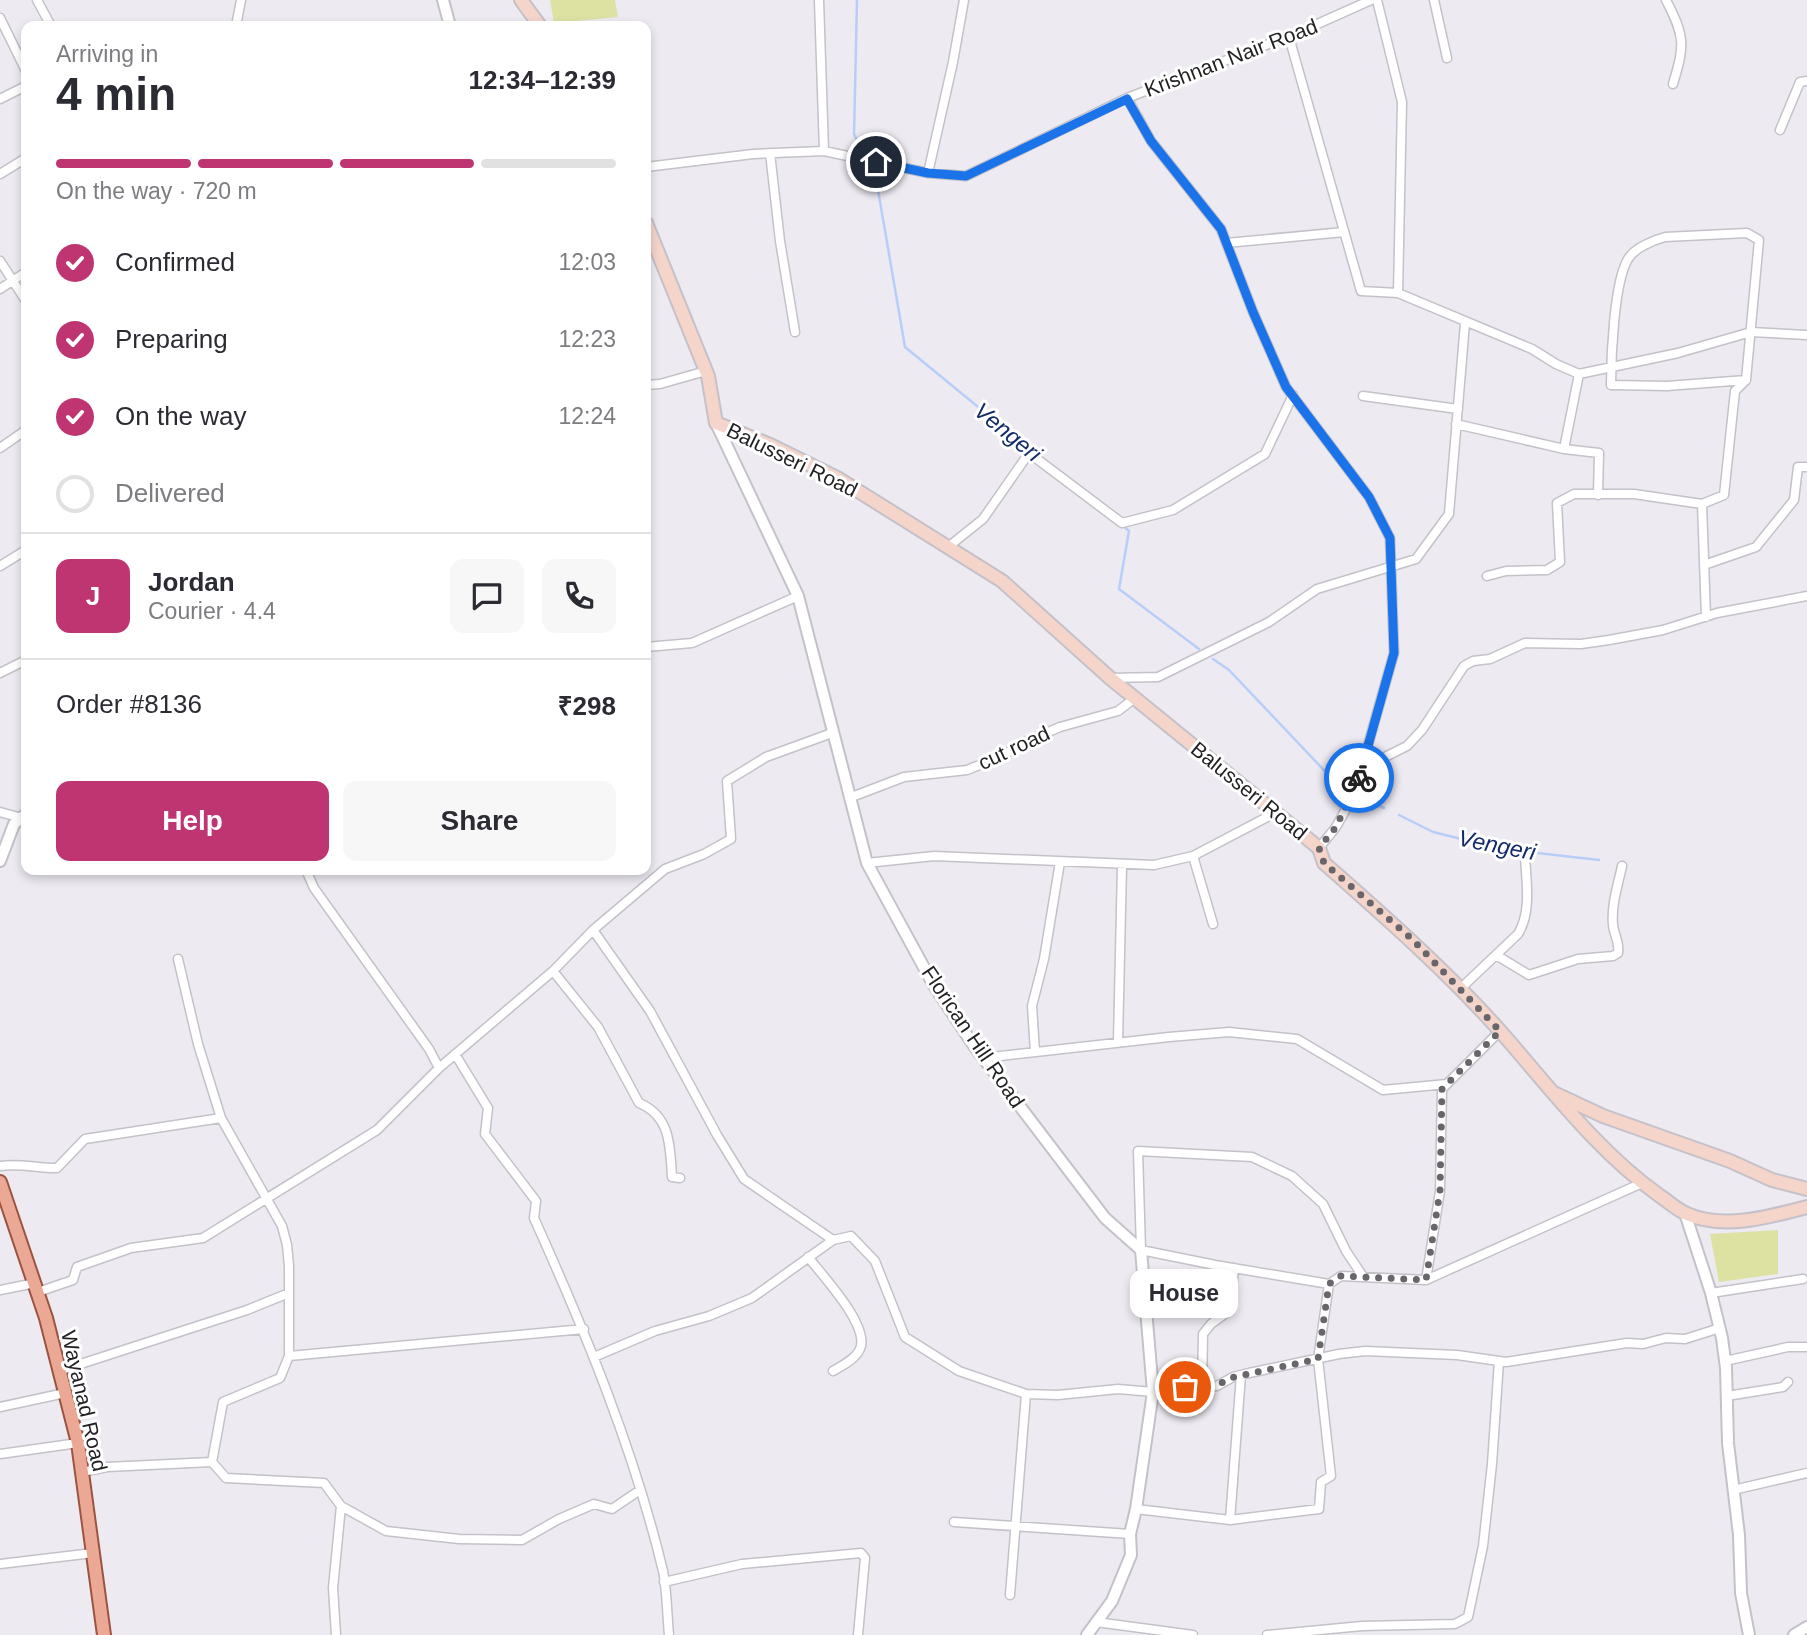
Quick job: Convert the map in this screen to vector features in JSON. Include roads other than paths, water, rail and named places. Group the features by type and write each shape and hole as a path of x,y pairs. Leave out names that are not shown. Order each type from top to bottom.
{"main road":[{"path":"521,0 536,21"},
{"path":"651,235 706,372 716,423"},
{"name":"Balusseri Road","path":"716,423 770,445 839,479 1002,581 1110,678 1319,848 1324,863 1412,939 1500,1031 1549,1090 1642,1183 1685,1213 1704,1219 1726,1222 1767,1217 1807,1207"},
{"path":"1549,1090 1603,1116 1730,1161 1772,1180 1807,1189"},
{"name":"Wayanad Road","path":"0,1182 36,1287 78,1443 104,1635"}],"street":[{"path":"37,0 48,21"},
{"path":"237,21 241,0"},
{"path":"443,0 449,21"},
{"path":"818,0 824,151"},
{"path":"928,173 964,0"},
{"name":"Krishnan Nair Road","path":"651,166 770,153 824,151 928,173 966,176 1127,99 1289,37 1371,0"},
{"path":"1377,0 1402,102 1398,293"},
{"path":"1434,0 1447,58"},
{"path":"1666,0 1682,36 1683,51 1674,84"},
{"path":"0,18 21,53"},
{"path":"1289,37 1361,291 1398,293 1532,349 1579,374 1678,353 1751,331 1807,335"},
{"path":"1780,130 1800,82 1807,81"},
{"path":"0,100 21,89"},
{"path":"1127,99 1151,141 1221,229 1286,387 1369,497 1390,538 1394,653 1354,791"},
{"path":"770,153 780,241 795,332"},
{"path":"0,174 21,161"},
{"path":"1226,243 1344,232"},
{"path":"1487,576 1506,571 1547,570 1560,562 1557,503 1574,494 1634,494 1702,503 1724,495 1735,391 1746,380 1759,240 1746,233 1665,237 1654,240 1628,257 1620,281 1611,385 1667,386 1746,380"},
{"path":"0,261 21,293"},
{"path":"0,289 21,275"},
{"path":"1110,678 1158,677 1269,622 1317,589 1416,559 1449,514 1465,323"},
{"path":"651,384 706,372"},
{"path":"1564,449 1579,374"},
{"path":"948,547 983,519 1029,453 1122,523 1173,510 1265,454 1293,395"},
{"path":"1363,396 1458,409"},
{"name":"Florican Hill Road","path":"716,423 798,596 867,863 933,984 983,1058 1105,1218 1141,1250"},
{"path":"1456,425 1564,449 1599,453 1598,495"},
{"path":"0,448 21,433"},
{"path":"1704,565 1756,547 1794,500 1798,467 1807,467"},
{"path":"1702,503 1706,617"},
{"path":"0,566 21,553"},
{"path":"651,646 692,642 798,596"},
{"path":"1319,848 1336,827 1371,764 1407,746 1415,738 1464,666 1490,659 1525,643 1580,644 1663,630 1706,617 1807,596"},
{"path":"0,673 21,662"},
{"name":"cut road","path":"849,798 904,777 967,770 1060,727 1118,711 1135,698"},
{"path":"0,1290 73,1280 77,1267 131,1248 203,1238 377,1130 439,1068 553,971 593,930 665,869 704,854 731,839 727,781 766,757 832,733"},
{"path":"0,812 21,816"},
{"path":"867,863 934,856 1154,865 1193,856 1275,813"},
{"path":"0,861 14,824 21,818"},
{"path":"1460,989 1518,934 1524,924 1527,910 1525,855"},
{"path":"1193,856 1213,924"},
{"path":"1035,1052 1032,1006 1044,959 1060,862"},
{"path":"1118,1042 1122,865"},
{"path":"1496,955 1528,975 1578,958 1613,956 1618,953 1619,946 1613,926 1622,866"},
{"path":"308,875 314,888 429,1049 439,1068"},
{"path":"593,930 650,1011 744,1179 833,1240"},
{"path":"178,959 198,1044 221,1118 282,1226 287,1245 289,1356 280,1378 223,1402 212,1462"},
{"path":"553,971 598,1027 639,1103 653,1108 670,1137 672,1177 680,1178"},
{"path":"1426,1280 1440,1191 1442,1089 1500,1031"},
{"path":"983,1058 1228,1032 1297,1039 1383,1090 1447,1084"},
{"path":"455,1054 488,1108 485,1134 536,1202 534,1218 584,1329 640,1490 664,1582 669,1635"},
{"path":"0,1166 20,1163 33,1168 57,1168 85,1139 221,1118"},
{"path":"1087,1635 1112,1601 1131,1555 1130,1534 1153,1392 1141,1250 1138,1151 1252,1157 1292,1176 1323,1205 1346,1251 1362,1275"},
{"path":"1141,1250 1329,1284 1341,1276 1362,1275 1426,1280 1642,1183"},
{"path":"1685,1213 1720,1328 1725,1361 1728,1443 1739,1535 1741,1593 1749,1635"},
{"path":"594,1357 655,1331 709,1316 752,1298 833,1240 851,1236 875,1261 905,1338 959,1371 1026,1394 1118,1389 1153,1392 1202,1387 1217,1385 1241,1375 1365,1351 1457,1355 1506,1362 1627,1343 1643,1344 1667,1338 1685,1339 1720,1328"},
{"path":"808,1257 856,1321 861,1334 861,1348 854,1357 833,1371"},
{"path":"1202,1387 1203,1334 1211,1324 1230,1310 1234,1268"},
{"path":"1711,1293 1803,1279"},
{"path":"1136,1509 1230,1520 1319,1509 1321,1482 1331,1476 1318,1359 1329,1284"},
{"path":"59,1371 247,1310 289,1293"},
{"path":"289,1356 584,1329"},
{"path":"1725,1361 1788,1347 1807,1347"},
{"path":"1267,1635 1362,1626 1455,1624 1468,1617 1483,1546 1493,1464 1499,1361"},
{"path":"1230,1520 1241,1375"},
{"path":"1727,1396 1783,1387 1788,1382"},
{"path":"0,1407 65,1393"},
{"path":"1010,1595 1026,1394"},
{"path":"0,1454 78,1443"},
{"path":"212,1462 226,1478 324,1483 341,1506 386,1531 459,1539 522,1540 559,1519 594,1504 612,1509 640,1490"},
{"path":"82,1472 107,1467 212,1462"},
{"path":"1734,1490 1807,1473"},
{"path":"336,1635 333,1588 341,1506"},
{"path":"954,1522 1130,1534"},
{"path":"0,1564 93,1553"},
{"path":"664,1582 742,1564 861,1553 865,1558 858,1635"},
{"path":"1096,1622 1193,1635"},
{"path":"1794,1635 1807,1627"}],"waterway":[{"name":"Vengeri","path":"857,0 854,134 862,151"},
{"name":"Vengeri","path":"870,169 877,184 905,347 1032,451"},
{"name":"Vengeri","path":"1121,524 1129,531 1119,589 1199,649"},
{"name":"Vengeri","path":"1213,659 1229,670 1338,785 1346,789"},
{"path":"1361,797 1384,808"},
{"name":"Vengeri","path":"1399,815 1433,832 1502,849 1599,860"}],"place":[{"name":"House","path":"1185,1387"}]}
